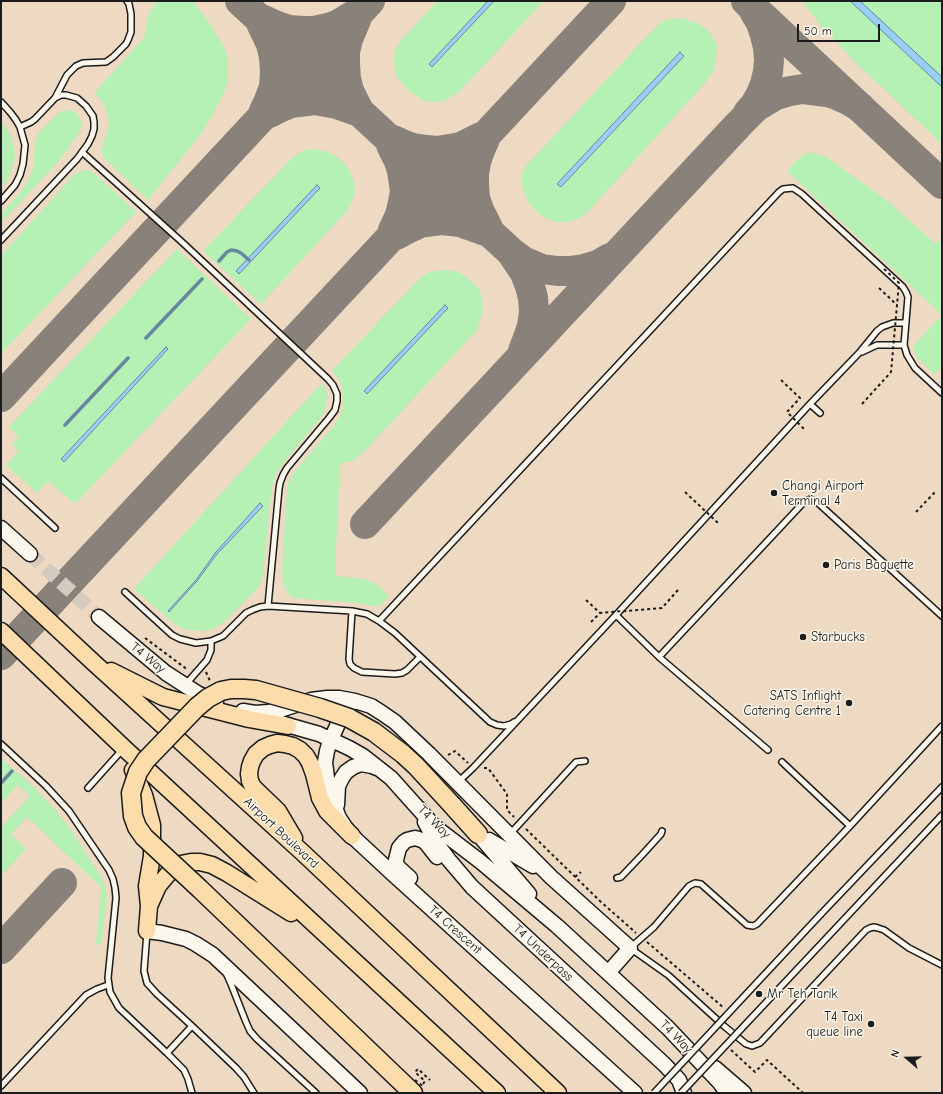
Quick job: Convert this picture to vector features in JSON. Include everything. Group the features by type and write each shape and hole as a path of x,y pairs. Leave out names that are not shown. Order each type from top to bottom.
{"highway":[{"name":"Airport Boulevard","path":"1,576 93,662 302,852 558,1093"},
{"path":"1,632 124,748 497,1093"},
{"path":"93,662 163,697 249,719 288,726"},
{"path":"419,1085 144,837 137,827 133,816 131,794 138,772 146,760 197,707 208,698 221,691 244,688 320,708 349,718 374,732 416,766 478,834"},
{"path":"302,852 278,811 253,787 250,781 249,774 252,760 262,748 270,745 278,743 293,746 306,756 310,763 323,805 333,819 352,836"},
{"path":"124,748 144,795 152,825 152,856 147,886 149,906 147,931"},
{"path":"149,906 158,886 173,868 181,864 200,862 212,865 227,872 325,934"}],"main road":[{"path":"1,528 30,554"},
{"name":"T4 Way","path":"99,617 166,673 184,686 210,700 288,726 319,734 350,748 363,756 391,778 434,826 481,862 557,926 668,1028 727,1093"},
{"path":"243,711 255,713 268,712 280,710 311,700 340,698 355,701 382,712 395,722 458,782 551,877 630,948 608,973"},
{"name":"T4 Crescent","path":"355,701 345,708 330,740 325,762 328,786 339,818 352,836 636,1093"},
{"path":"339,818 337,804 338,786 346,772 361,764 372,766 381,770"},
{"name":"T4 Underpass","path":"414,802 437,844 472,887 665,1064 679,1080 684,1093"},
{"path":"478,834 551,877"},
{"path":"478,834 557,926"},
{"path":"464,938 420,887 396,864 399,848 404,842 411,839 422,840 438,857 472,887"},
{"path":"147,931 186,939 205,949 360,1093"},
{"path":"668,1028 744,1093"},
{"path":"697,1060 719,1093"}],"lane":[{"path":"20,126 35,119 55,98 67,75 76,66 83,62 106,62 126,44 131,32 131,14 127,1"},
{"path":"1,240 82,152 88,144 94,129 93,116 86,106 77,98 66,94 55,98"},
{"path":"1,102 20,126 24,145 23,164 20,175 15,185 1,201"},
{"path":"82,152 183,243 328,379 333,385 337,394 335,410 287,468 280,483 268,606"},
{"path":"379,620 783,189 793,188 802,194 904,287 908,297 904,345 905,349 909,360 915,368 942,394"},
{"path":"458,782 476,765 616,615 810,404 859,353 872,337 882,328 893,323 906,323"},
{"path":"859,353 877,345 904,345"},
{"path":"810,404 820,413"},
{"path":"1,478 55,528"},
{"path":"659,657 804,502 811,500 818,503 942,616"},
{"path":"125,592 172,635 180,639 196,643 211,641 223,636 246,613 256,608 268,606 352,611 367,614 379,620 395,633 490,722 504,726 511,724 518,719"},
{"path":"352,611 349,659 350,664 357,671 395,674 402,673 420,657"},
{"path":"616,615 659,657 768,750"},
{"path":"184,686 207,660 211,650 211,641"},
{"path":"942,726 757,924 753,926 747,925 701,884 695,883 689,886 654,927 630,948 668,976 746,1044 752,1046 760,1043 866,930 870,928 874,927 884,930 909,948 942,965"},
{"path":"1,744 46,786 69,811 113,879 116,888 116,898 108,978 110,992 119,1008 184,1070 192,1093"},
{"path":"88,788 124,748"},
{"path":"509,835 576,762 585,761"},
{"path":"782,762 850,826"},
{"path":"654,1093 942,786"},
{"path":"681,1093 942,815"},
{"path":"617,878 621,877 656,840 662,831"},
{"path":"147,931 144,971 147,983 244,1077 254,1093"},
{"path":"220,962 231,984 250,1031 316,1093"},
{"path":"1,1086 86,995 108,985"},
{"path":"167,1053 192,1026"}],"path":[{"path":"862,404 891,372 899,283 882,267"},
{"path":"879,288 897,305"},
{"path":"781,380 800,398 787,412 805,430"},
{"path":"916,512 936,491"},
{"path":"685,492 718,523"},
{"path":"592,622 600,613 662,608 678,590"},
{"path":"586,600 600,613"},
{"path":"576,877 580,872"},
{"path":"419,1085 415,1072 418,1069 430,1080"}],"shaded area":[{"path":"1,1 942,1 942,1093 1,1093"}],"green space":[{"path":"158,1 193,1 223,45 228,57 228,81 224,93 200,135 148,200 103,157 101,150 107,134 109,123 104,104 94,93 144,38 149,12"},
{"path":"438,1 488,1 430,64 432,66 494,1 544,1 459,92 443,101 435,102 425,101 409,91 396,76 394,57 396,48 401,40"},
{"path":"802,1 850,1 942,87 942,144 858,65 822,27"},
{"path":"860,1 942,1 942,77"},
{"path":"669,19 686,19 707,29 713,37 717,47 714,70 707,81 586,214 568,222 557,222 547,219 530,205 525,195 522,186 522,175 526,166 650,33 659,24","holes":["679,52 684,56 561,187 558,184"]},
{"path":"71,110 79,116 81,127 79,133 57,163 1,223 1,214 25,187 33,170 35,142 38,134 60,112"},
{"path":"1,121 11,135 15,153 11,172 7,181 1,188"},
{"path":"315,149 325,151 335,155 343,162 353,178 355,187 354,196 347,211 261,304 203,251 291,159 305,150","holes":["317,185 319,188 239,274 236,271"]},
{"path":"814,153 828,158 890,203 936,244 942,238 942,315 787,171 805,154"},
{"path":"88,170 95,174 136,212 1,354 1,256 75,174"},
{"path":"177,249 251,319 75,504 48,481 37,493 6,465 19,451 12,445 19,437 9,427","holes":["165,347 64,462 61,459"]},
{"path":"433,271 455,271 465,276 479,289 483,311 477,330 363,453 353,461 340,463 335,576 366,579 375,583 389,596 378,606 359,603 293,598 287,592 283,582 282,571 287,489 294,472 334,426 341,414 343,404 342,387 340,381 332,371 421,277","holes":["444,305 448,308 367,394 364,391"]},
{"path":"942,315 942,366 934,375 916,356 913,346"},
{"path":"321,384 328,395 322,416 278,470 274,480 271,492 263,574 258,588 217,627 200,631 184,629 175,624 134,589","holes":["216,552 217,554 197,581 170,612 169,611 196,580"]},
{"path":"1,758 38,791 53,807 69,827 104,882 107,898 101,945 96,944 101,887 27,817 11,834 26,849 1,876 1,827 30,796 18,785 1,803"}],"water":[{"path":"488,1 494,1 432,67 429,64"},
{"path":"850,1 860,1 942,77 942,87"},
{"path":"680,52 684,56 561,187 557,184"},
{"path":"317,185 320,188 239,274 236,271"},
{"path":"445,305 448,308 367,394 364,391"},
{"path":"166,347 168,349 64,462 61,459"},
{"path":"260,503 263,506 217,554 197,581 169,612 168,611 196,580 216,552"}],"waterway":[{"path":"219,261 227,252 231,250 241,253 249,260"},
{"path":"146,338 202,279"},
{"path":"65,425 128,358"},
{"path":"1,783 12,771"}],"taxiway":[{"path":"240,1 511,252 523,261 542,269 570,271 598,265 610,258"},
{"path":"1,397 370,1"},
{"path":"1,655 611,1"},
{"path":"746,1 942,184"},
{"path":"748,113 755,105 765,84 769,60 765,35 761,23 754,11"},
{"path":"264,20 289,30 314,31 337,25 352,16"},
{"path":"356,20 348,39 345,52 345,64 346,79 349,91 358,109"},
{"path":"261,23 271,44 275,72 274,87 264,111"},
{"path":"365,524 756,107 776,95 803,89 827,92 837,95 860,107"},
{"path":"269,113 291,103 315,100 337,104 354,110"},
{"path":"393,140 413,148 438,151 461,147 481,137"},
{"path":"485,139 476,162 474,185 475,198 488,228"},
{"path":"391,145 399,161 405,191 400,215 393,230"},
{"path":"396,235 420,223 442,220 460,222 485,231"},
{"path":"511,252 525,273 533,298 534,312 532,326 523,351"},
{"path":"1,949 62,883"}],"tunnel":[{"path":"30,554 99,617"}],"place":[{"name":"Changi Airport Terminal 4","path":"774,493"},
{"name":"Paris Baguette","path":"826,565"},
{"name":"Starbucks","path":"803,637"},
{"name":"SATS Inflight Catering Centre 1","path":"849,703"},
{"name":"Mr Teh Tarik","path":"759,994"},
{"name":"T4 Taxi queue line","path":"871,1024"}]}
